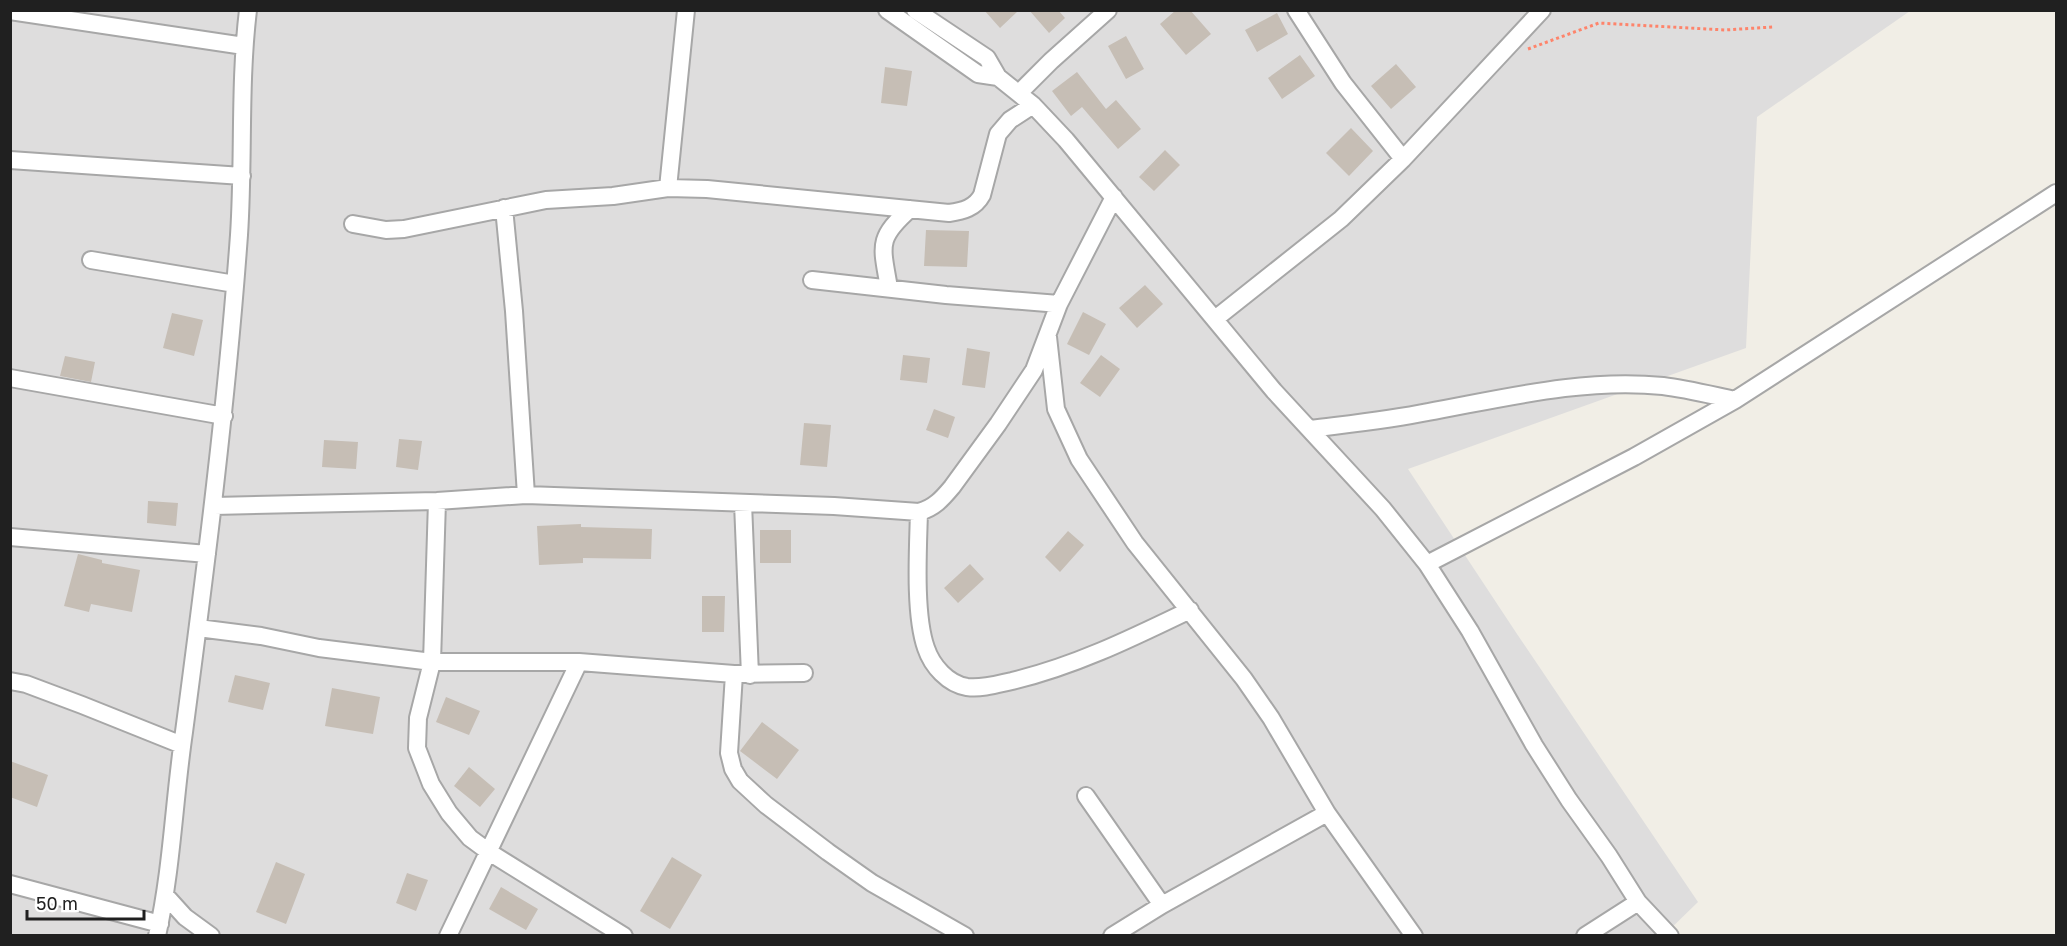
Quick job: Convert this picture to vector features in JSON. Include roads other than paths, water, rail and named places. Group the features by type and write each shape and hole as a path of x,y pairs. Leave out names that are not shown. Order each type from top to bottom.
{"street":[{"path":"10,884 159,930 166,896 182,745 224,416 242,176 244,46 248,10"},
{"path":"668,188 686,10"},
{"path":"886,10 978,75 998,77"},
{"path":"915,10 987,58 998,77 1034,105 1114,197 1274,391 1383,509 1427,564 1470,631 1546,766 1638,902 1670,936"},
{"path":"1019,93 1108,10"},
{"path":"1296,10 1343,83 1403,159"},
{"path":"1215,319 1333,225 1403,159 1542,10"},
{"path":"10,11 244,46"},
{"path":"353,224 386,230 404,228 546,200 612,196 668,188 707,189 949,213 961,212 979,201 998,134 1010,120 1034,105"},
{"path":"10,160 242,176"},
{"path":"1427,564 1643,452 1735,400 2056,193"},
{"path":"214,506 437,501 526,495 834,506 920,512 928,510 942,499 980,450 1026,383 1038,362 1059,304 1114,197"},
{"path":"504,208 514,311 526,495"},
{"path":"889,288 883,255 885,237 891,227 910,209"},
{"path":"91,260 235,284"},
{"path":"812,280 946,295 1059,304"},
{"path":"1048,337 1056,409 1074,451 1135,543 1244,679 1271,718 1327,813 1414,936"},
{"path":"10,378 224,416"},
{"path":"1310,429 1426,413 1531,392 1568,388 1664,386 1735,400"},
{"path":"437,501 432,662 418,718 416,735 419,759 449,813 470,838 624,936"},
{"path":"743,503 742,674 729,742 731,763 740,781 766,805 864,877 965,936"},
{"path":"920,512 919,591 921,628 926,648 939,671 964,687 977,688 999,684 1071,663 1128,640 1190,609"},
{"path":"10,537 207,554"},
{"path":"198,628 261,636 319,648 432,662 579,662 742,674 804,673"},
{"path":"448,936 579,662"},
{"path":"10,681 26,684 182,745"},
{"path":"1086,796 1162,905"},
{"path":"1112,936 1162,905 1327,813"},
{"path":"166,896 185,917 211,936"},
{"path":"1585,936 1638,902"}]}
